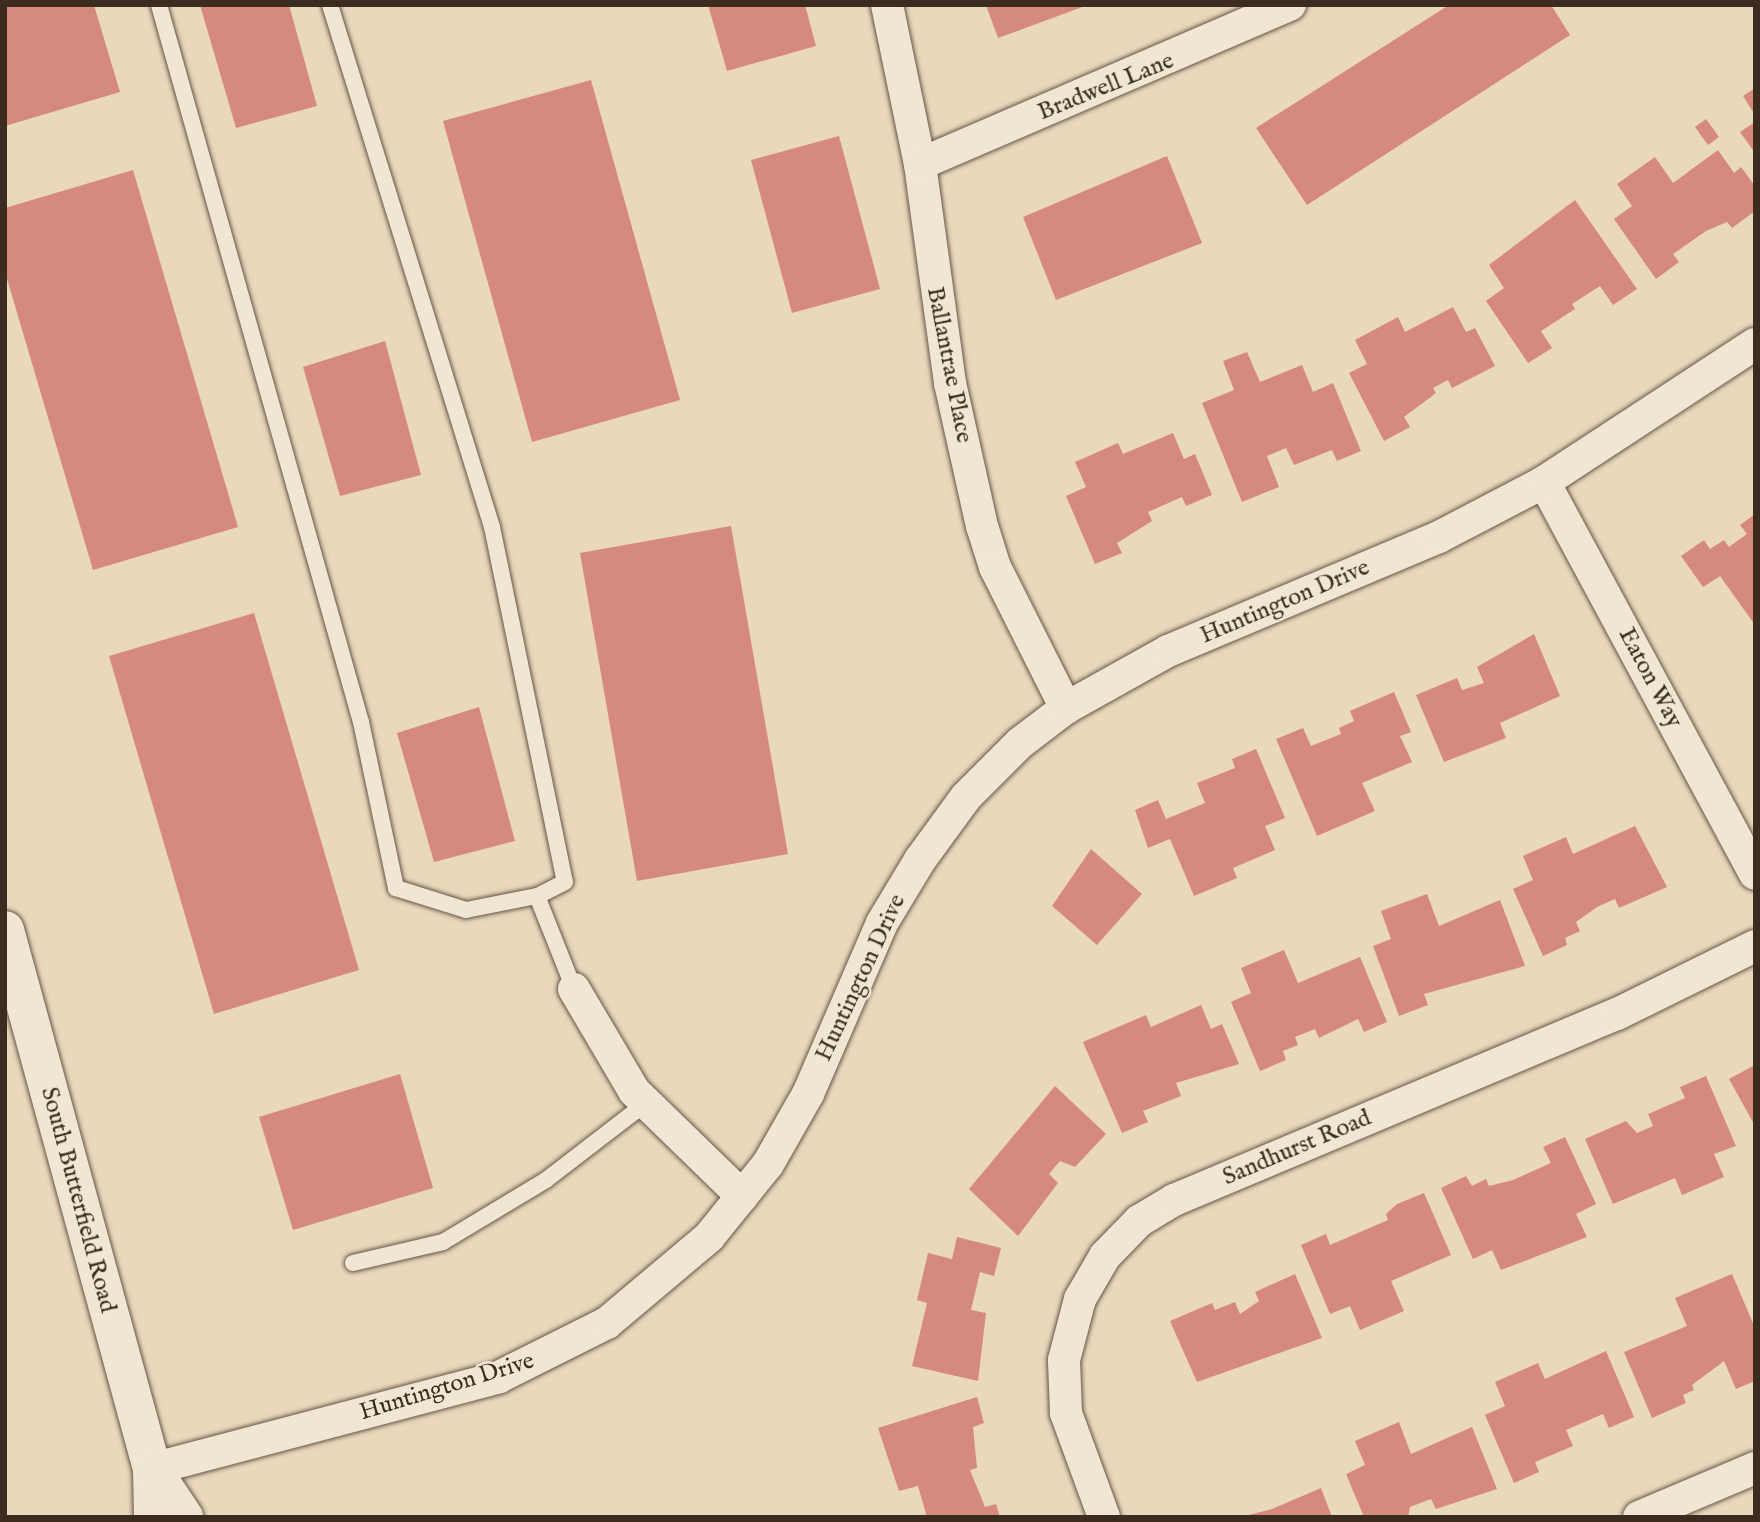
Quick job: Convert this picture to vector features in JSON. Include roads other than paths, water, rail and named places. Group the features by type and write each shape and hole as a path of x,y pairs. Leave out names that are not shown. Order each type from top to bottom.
{"main road":[{"name":"South Butterfield Road","path":"5,930 152,1469 153,1517"},
{"name":"South Butterfield Road","path":"152,1469 184,1517"}],"street":[{"name":"Ballantrae Place","path":"887,5 920,164 950,383 982,526 995,567 1066,708"},
{"name":"Bradwell Lane","path":"920,164 1290,5"},
{"name":"Huntington Drive","path":"152,1469 540,1361 607,1323 668,1277 742,1196 808,1094 882,923 920,860 966,797 1066,708 1168,651 1439,537 1544,482 1755,344"},
{"name":"Eaton Way","path":"1544,482 1755,874"},
{"name":"Sandhurst Road","path":"1104,1517 1066,1413 1064,1360 1080,1300 1105,1256 1139,1221 1174,1200 1616,1014 1755,946"},
{"path":"574,989 646,1103 742,1196"},
{"path":"1639,1517 1755,1468"}],"lane":[{"path":"159,5 361,722 396,888 466,910 537,896 565,882 492,527 330,5"},
{"path":"537,896 574,989"},
{"path":"353,1263 443,1242 546,1180 646,1103"}]}
